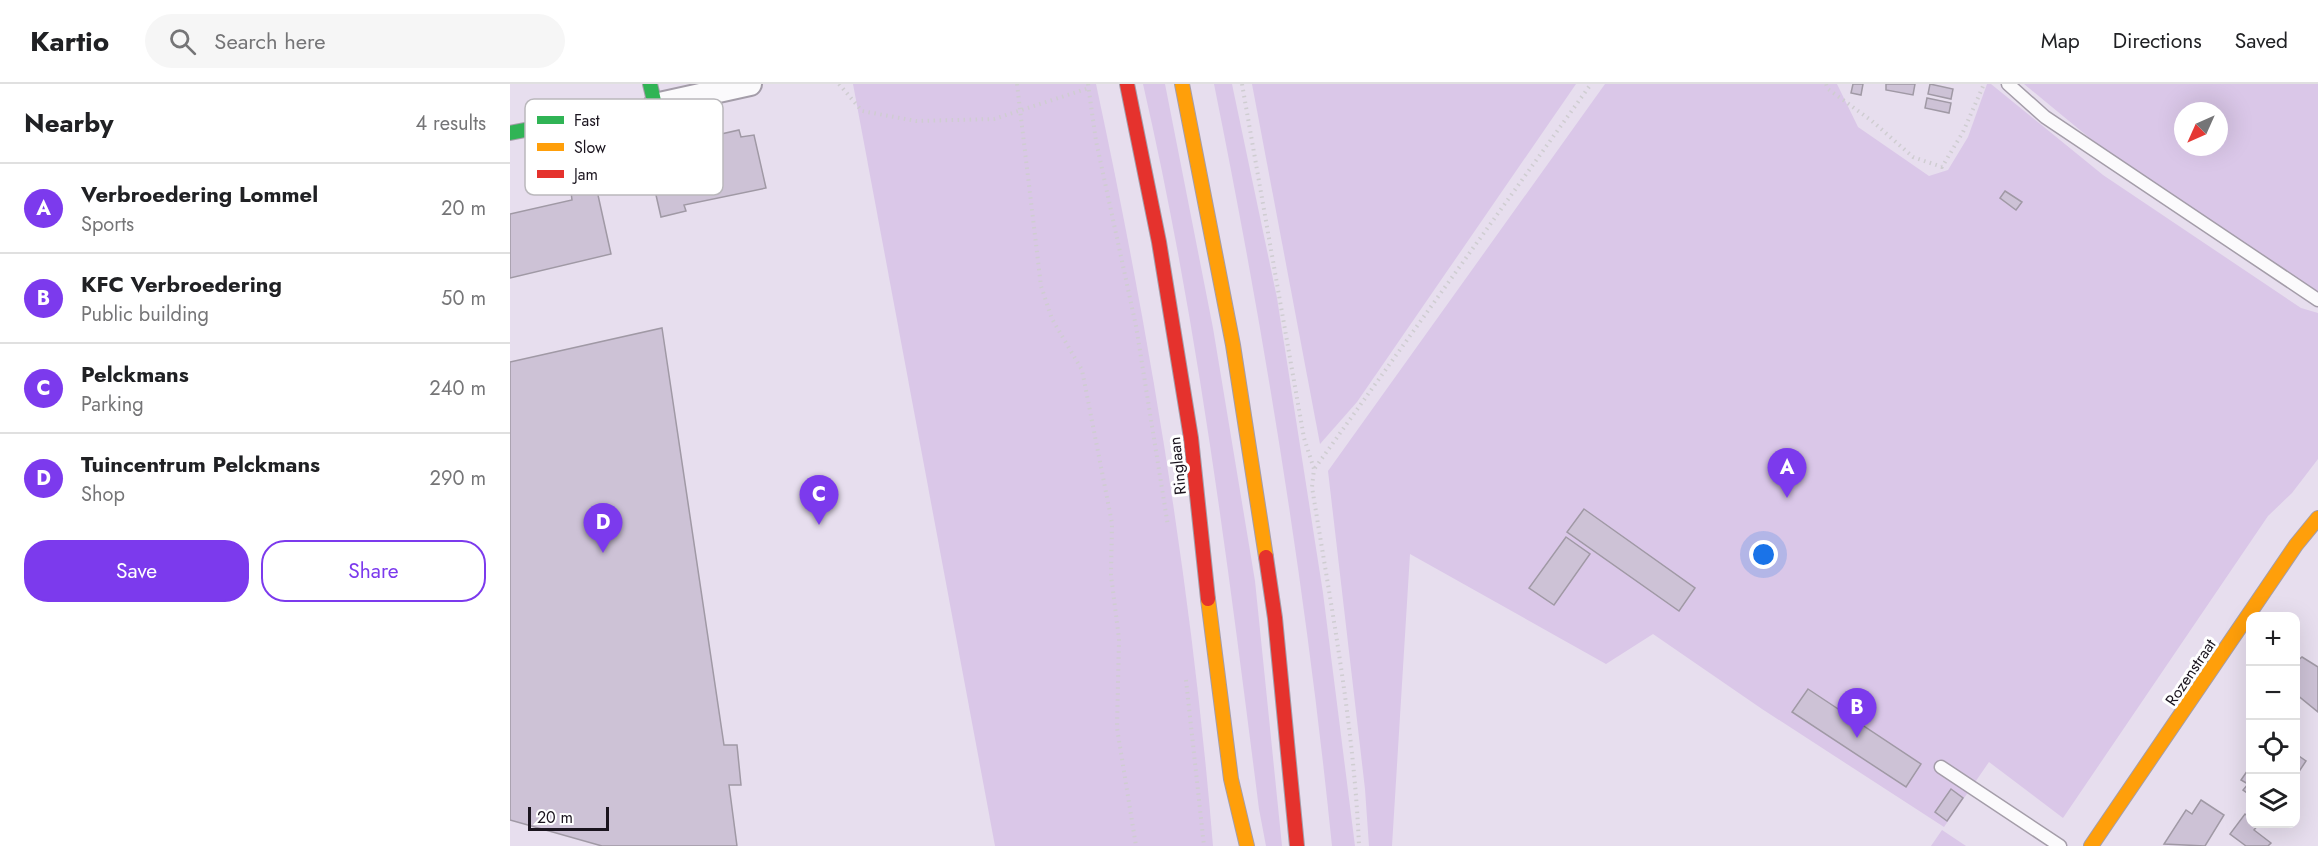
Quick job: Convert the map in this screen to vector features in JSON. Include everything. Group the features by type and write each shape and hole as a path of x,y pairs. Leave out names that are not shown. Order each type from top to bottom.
{"main road":[{"name":"Ringlaan","path":"1127,84 1159,242 1191,438 1206,583 1231,778 1246,846"},
{"path":"1182,84 1233,345 1273,606 1297,846"},
{"path":"634,99 652,94"},
{"path":"510,133 525,129"},
{"name":"Rozenstraat","path":"2091,846 2296,545 2318,518"}],"street":[{"path":"652,94 750,84"}],"lane":[{"path":"2008,84 2045,117 2318,300"},
{"path":"1941,767 2060,846"}],"path":[{"path":"839,84 862,111 916,121 994,119 1088,86 1096,141 1136,326 1169,532"},
{"path":"1017,84 1041,286 1052,319 1082,370 1112,523 1111,575 1119,639 1117,728 1136,846"},
{"path":"1242,84 1304,438 1314,469 1312,487 1346,703 1357,796 1359,846"},
{"path":"1314,469 1590,84"},
{"path":"1826,84 1828,89 1872,121 1913,157 1942,167 1963,132 1984,84"},
{"path":"1186,676 1204,846"}],"shaded area":[{"path":"853,84 1096,84 1134,273 1167,463 1193,654 1213,846 995,846"},
{"path":"1143,84 1165,84 1213,328 1255,581 1282,846 1266,846 1259,809 1196,354 1163,174"},
{"path":"1214,84 1232,84 1277,298 1323,593 1355,846 1332,846 1297,559 1267,368"},
{"path":"1252,84 1576,84 1357,402 1320,444"},
{"path":"1605,84 1837,84 1858,127 1929,176 1948,170 1968,137 1987,84 1991,84 2103,175 2301,308 2318,313 2318,459 2292,493 2268,516 2063,818 1989,762 1944,827 1762,709 1653,634 1606,664 1410,554 1392,846 1369,846 1365,789 1328,471"},
{"path":"2024,84 2318,84 2318,296 2166,201"},
{"path":"1942,830 1966,846 1931,846"}],"building":[{"path":"1853,84 1863,84 1861,95 1851,93"},
{"path":"1886,84 1915,84 1913,95 1886,90"},
{"path":"1930,84 1953,89 1951,99 1928,94"},
{"path":"1927,98 1951,103 1949,113 1925,108"},
{"path":"739,130 741,137 754,135 766,188 684,205 686,211 661,217 656,195 723,195 723,134"},
{"path":"2005,191 2022,202 2016,210 2000,198"},
{"path":"571,195 598,195 611,254 510,278 510,214 572,200"},
{"path":"662,328 724,745 737,745 741,785 729,785 737,846 602,846 510,820 510,362"},
{"path":"1584,509 1695,588 1679,611 1567,532"},
{"path":"1566,537 1590,554 1554,605 1529,588"},
{"path":"2302,657 2318,667 2318,712 2300,697 2300,659"},
{"path":"1808,689 1921,764 1906,787 1792,712"},
{"path":"2300,757 2306,761 2300,770"},
{"path":"2246,773 2246,783 2241,780"},
{"path":"1951,789 1963,798 1947,821 1935,812"},
{"path":"2201,800 2224,815 2205,846 2164,844 2186,810 2192,814"},
{"path":"2245,814 2246,828 2256,828 2254,830 2271,843 2268,846 2246,846 2230,834"}],"traffic: fast":[{"path":"650,84 654,99"},
{"path":"510,133 525,130"}],"traffic: slow":[{"path":"1182,84 1233,345 1266,557"},
{"path":"2091,846 2296,545 2318,518"},
{"path":"1208,599 1231,779 1247,846"}],"traffic: jam":[{"path":"1127,84 1159,242 1191,438 1208,599"},
{"path":"1266,557 1275,618 1297,846"}],"place":[{"name":"Verbroedering Lommel","path":"1787,498"},
{"name":"Pelckmans","path":"819,525"},
{"name":"Tuincentrum Pelckmans","path":"603,553"},
{"name":"KFC Verbroedering","path":"1857,738"}]}
